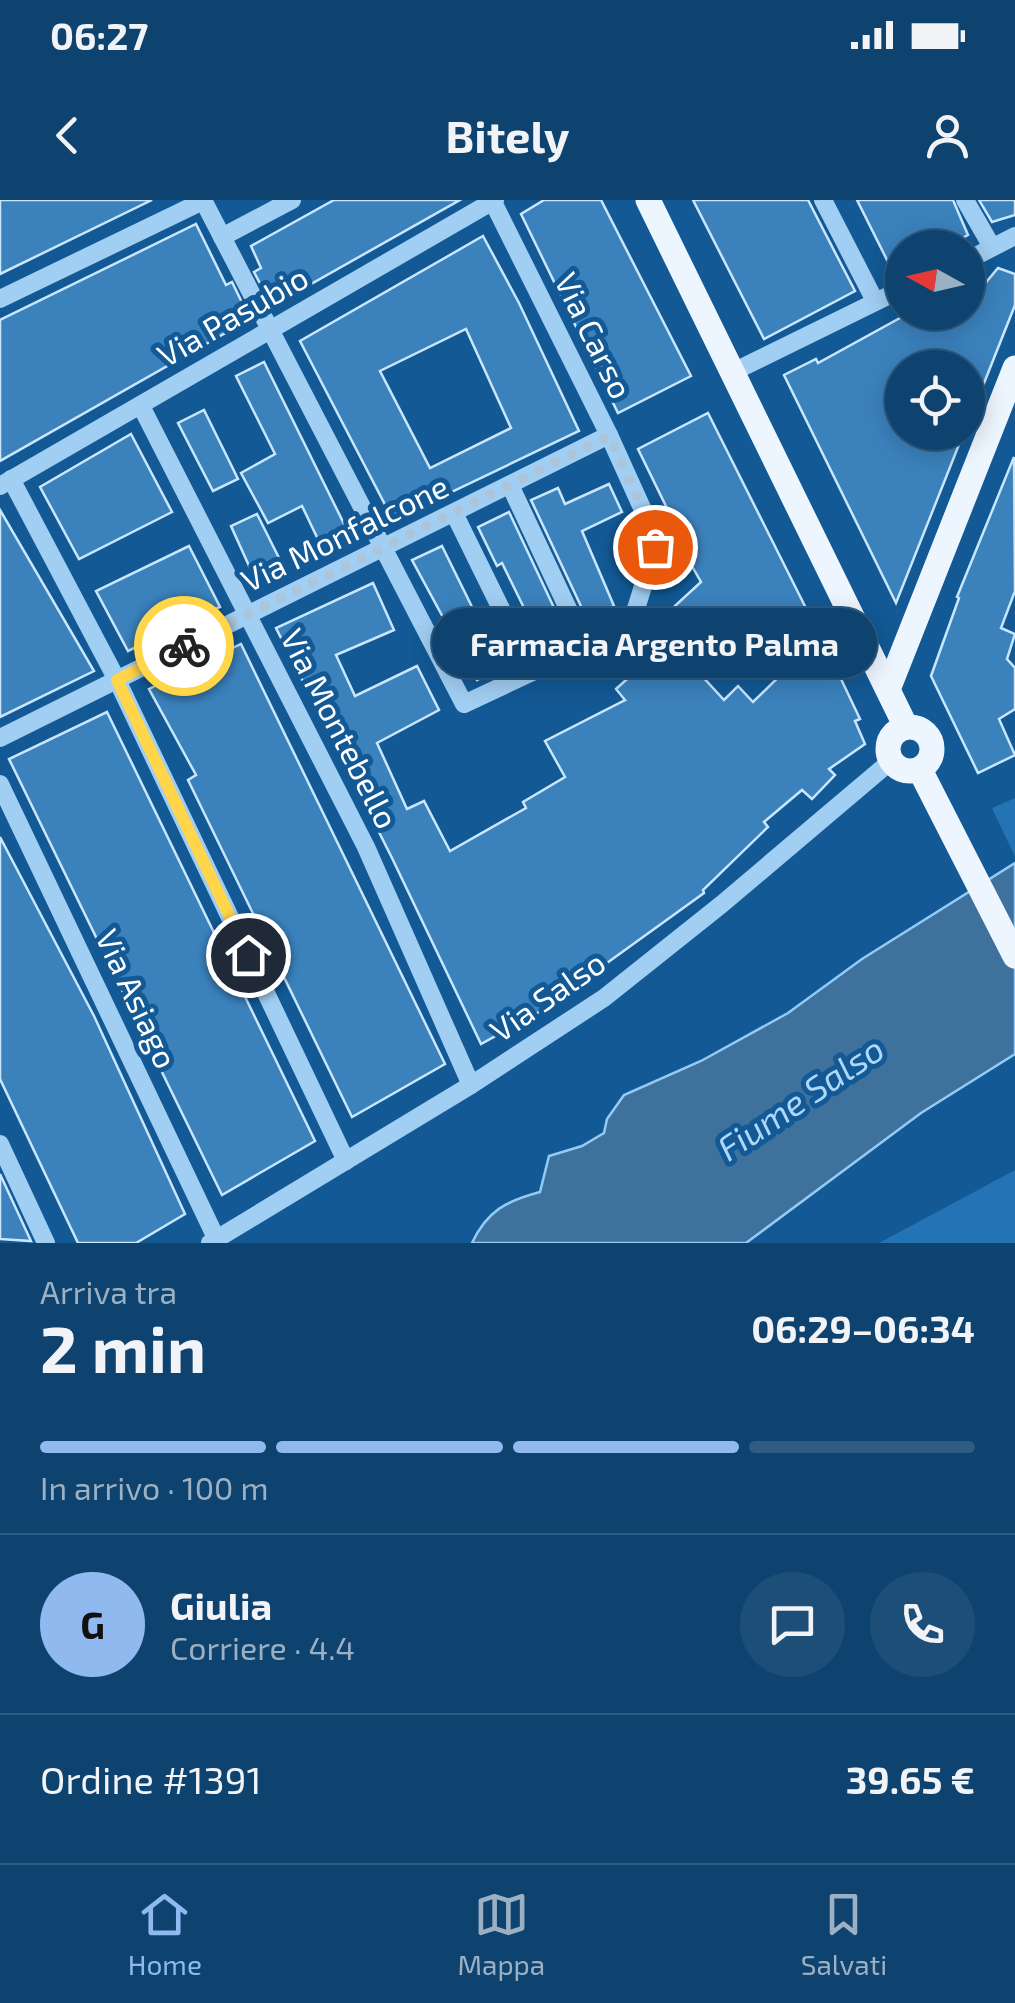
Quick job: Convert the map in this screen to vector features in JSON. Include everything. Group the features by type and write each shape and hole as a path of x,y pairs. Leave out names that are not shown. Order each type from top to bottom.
{"main road":[{"path":"648,200 906,727"},
{"path":"889,687 1015,368"},
{"path":"906,727 926,733 932,742 928,764 920,770 899,769 891,761 890,740 906,727"},
{"path":"920,770 1015,956"}],"street":[{"path":"0,299 203,200 384,549"},
{"path":"222,237 292,200"},
{"name":"Via Pasubio","path":"6,482 494,200"},
{"name":"Via Carso","path":"384,549 464,704 618,632 636,609 655,547 652,530 494,200"},
{"path":"822,200 875,302"},
{"path":"966,200 992,247"},
{"path":"985,251 1015,236"},
{"path":"734,372 885,297"},
{"name":"Via Montebello","path":"141,406 366,847 471,1085"},
{"name":"Via Monfalcone","path":"0,738 609,436"},
{"path":"6,482 117,680 346,1162"},
{"path":"510,485 586,647"},
{"path":"454,514 532,672"},
{"name":"Via Salso","path":"214,1241 471,1085 604,998 891,761"},
{"name":"Via Asiago","path":"0,784 214,1241"},
{"path":"0,1144 46,1243"}],"shaded area":[{"path":"1015,798 1015,857 992,808"},
{"path":"1015,1170 1015,1243 879,1243"}],"water":[{"name":"Fiume Salso","path":"1015,863 1015,1054 921,1113 746,1243 472,1243 484,1223 499,1209 540,1192 549,1156 582,1146 604,1133 607,1119 624,1095 701,1061 788,1013 862,959"}],"building":[{"path":"0,200 152,200 0,274"},
{"path":"334,200 460,200 272,306 254,272 261,268 251,246"},
{"path":"544,200 601,200 691,376 618,413 521,214"},
{"path":"693,200 808,200 855,291 764,339"},
{"path":"857,200 953,200 966,230 885,230 885,256"},
{"path":"979,200 1015,200 1015,215 992,222"},
{"path":"196,224 226,285 232,282 250,319 0,461 0,320"},
{"path":"483,236 579,431 393,520 300,341","holes":["466,329 511,428 430,468 380,371"]},
{"path":"998,268 1015,274 1015,305 985,381 985,350 885,350 885,450 957,450 896,603 784,375 816,359 818,363 885,326 885,330 985,330 985,284"},
{"path":"264,362 353,542 326,556 302,506 268,523 241,473 275,454 236,376"},
{"path":"204,410 238,479 213,491 178,423"},
{"path":"708,413 833,662 860,719 855,721 865,744 829,769 835,775 812,799 802,790 764,822 768,827 704,893 539,1012 481,1044 276,628 373,583 394,630 336,655 355,696 417,666 439,710 377,743 407,809 424,801 450,851 526,808 523,802 565,777 545,741 625,700 616,689 672,639 662,629 670,621 665,615 701,582 681,547 685,545 638,449","holes":["741,619 786,670 753,702 738,686 724,700 691,664"]},
{"path":"131,434 172,512 79,559 40,487"},
{"path":"1014,457 1015,591 1001,628 1015,634 1007,659 1015,668 1015,709 999,719 1015,755 978,773 931,676 957,597"},
{"path":"609,484 622,512 582,531 614,606 587,619 531,500 558,488 565,504"},
{"path":"0,510 94,671 0,717"},
{"path":"509,512 564,629 532,645 518,616 526,612 502,563 497,566 478,527"},
{"path":"257,514 283,566 255,579 231,526"},
{"path":"189,546 220,607 128,651 96,591"},
{"path":"442,546 478,619 487,632 496,628 510,655 501,660 504,666 477,680 412,560"},
{"path":"241,644 445,1064 352,1117 188,780 196,775 149,689"},
{"path":"107,712 315,1141 222,1195 9,759"},
{"path":"0,837 94,1016 185,1214 136,1243 78,1243 0,1079"},
{"path":"0,1174 31,1241 0,1239"}],"way so far":[{"path":"184,646 609,436 652,530 655,547"}],"place":[{"name":"Farmacia Argento Palma","path":"655,547"}],"route":[{"path":"184,646 117,680 248,955"}]}
